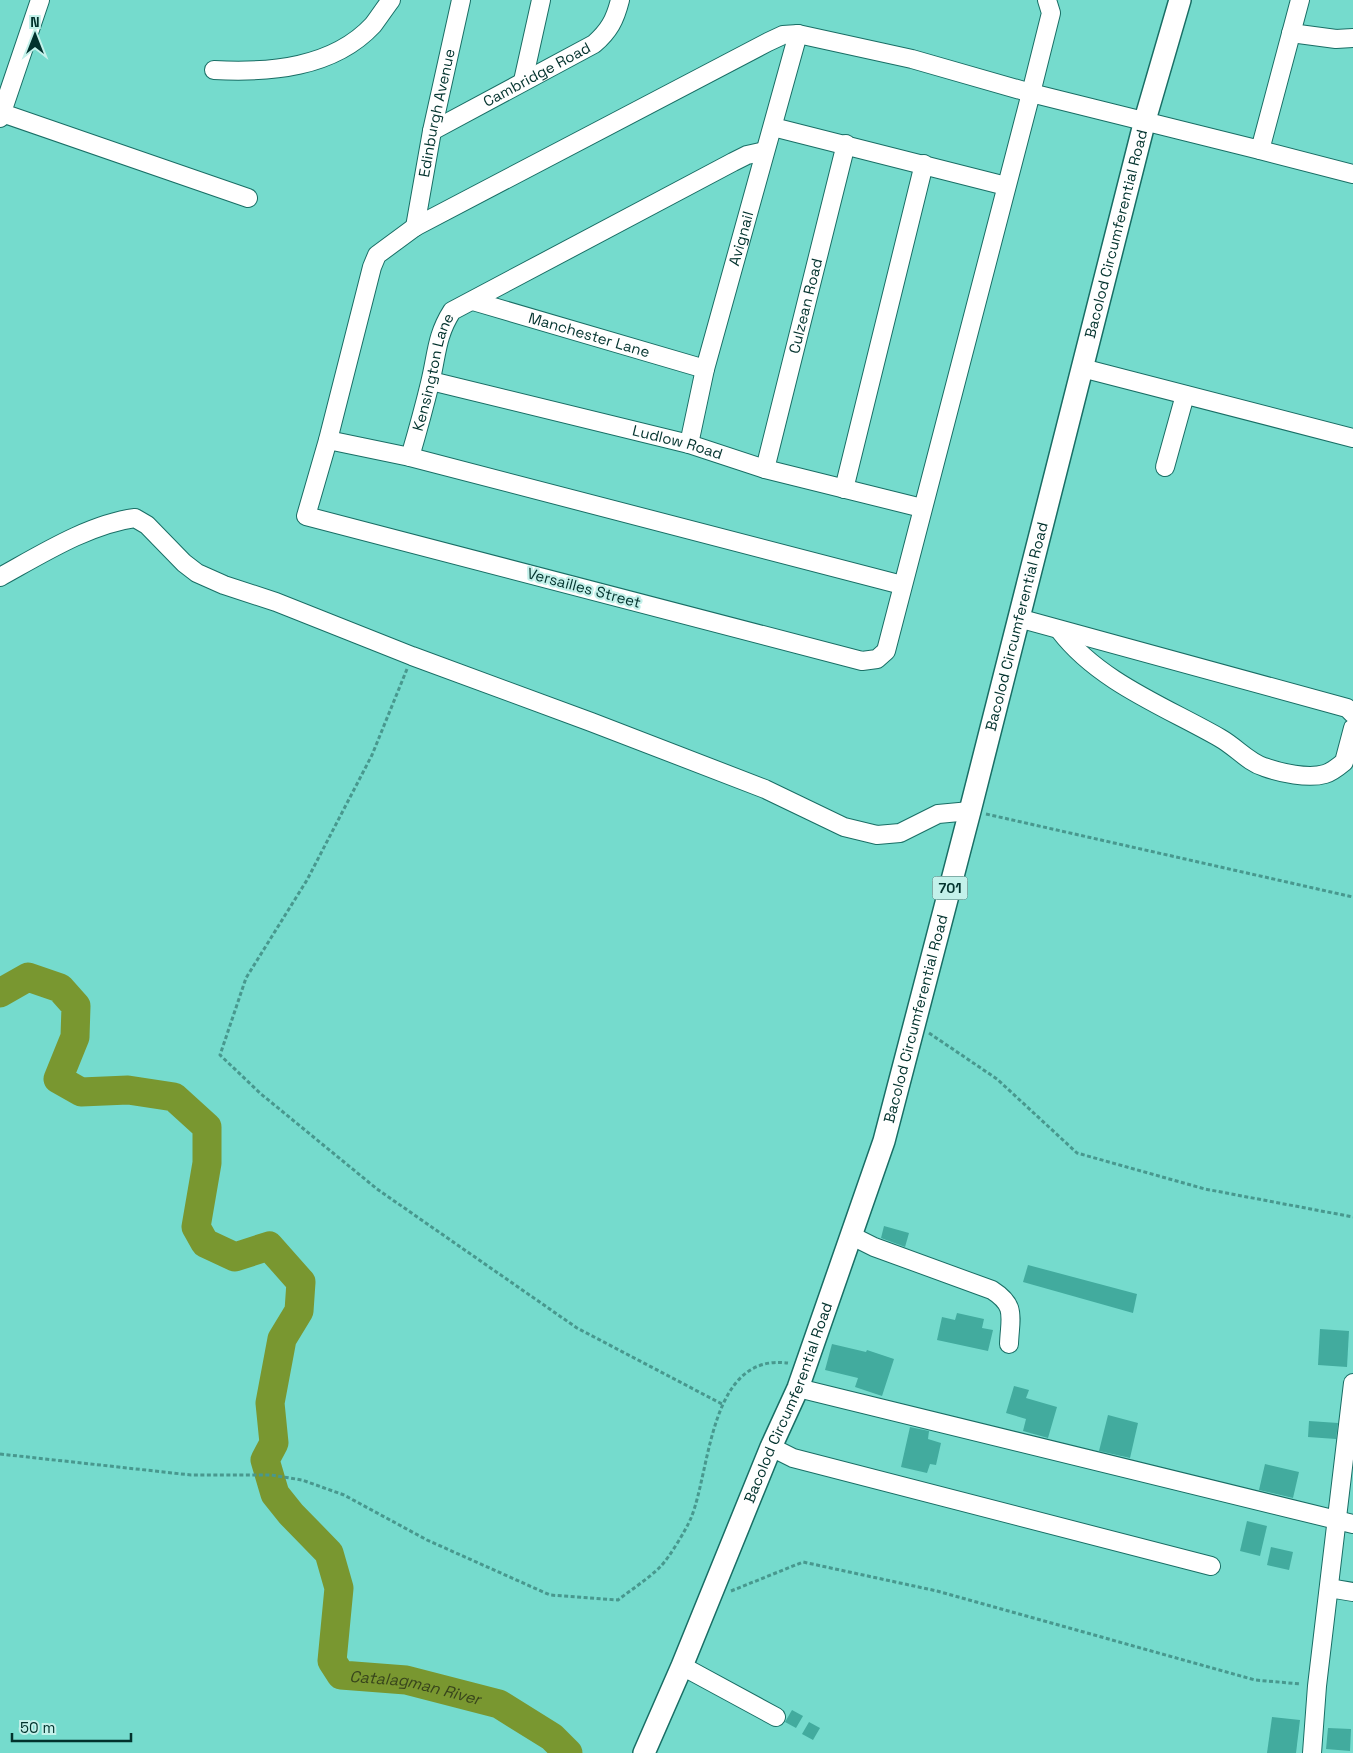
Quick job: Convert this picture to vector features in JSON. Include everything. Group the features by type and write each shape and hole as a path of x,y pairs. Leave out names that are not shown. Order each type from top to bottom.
{"main road":[{"name":"Bacolod Circumferential Road","path":"645,1752 771,1447 798,1388 884,1141 970,811 1145,120 1180,0"}],"street":[{"path":"40,0 1,116 248,198"},
{"path":"214,70 248,72 287,68 321,59 353,40 372,25 391,0"},
{"name":"Edinburgh Avenue","path":"415,227 432,131 461,0"},
{"path":"524,81 541,0"},
{"name":"Cambridge Road","path":"432,131 594,44 607,33 616,17 620,0"},
{"path":"1047,0 1051,13 1032,93 902,585 410,457 328,440 372,267 377,255 415,227 783,35 798,34 912,59 1032,93 1353,174"},
{"path":"1260,150 1300,0"},
{"path":"1291,33 1336,39 1353,38"},
{"name":"Avignail","path":"689,444 705,369 798,34"},
{"path":"773,127 1006,186"},
{"name":"Culzean Road","path":"766,469 846,144"},
{"name":"Kensington Lane","path":"410,457 431,381 436,345 442,326 452,311 733,162 747,155 765,151"},
{"path":"844,489 924,164"},
{"name":"Manchester Lane","path":"473,301 705,369"},
{"path":"1082,368 1353,438"},
{"name":"Ludlow Road","path":"431,381 689,444 766,469 922,508"},
{"path":"1165,467 1185,395"},
{"name":"Versailles Street","path":"328,440 306,516 862,661 877,659 886,650 902,585"},
{"path":"0,577 42,553 92,531 122,520 135,518 147,525 184,563 197,573 766,789 844,827 877,835 900,833 938,814 970,811"},
{"path":"1018,618 1347,708 1353,714"},
{"path":"1060,631 1081,654 1140,696 1219,737 1251,761 1263,767 1290,773 1324,774 1344,762 1353,728"},
{"path":"852,1236 874,1247 998,1293 1010,1307 1009,1344"},
{"path":"1312,1753 1317,1686 1329,1588 1345,1522 1353,1383"},
{"path":"798,1388 1345,1522"},
{"path":"771,1447 793,1458 1211,1566"},
{"path":"1329,1588 1353,1592"},
{"path":"682,1666 776,1717"}],"path":[{"path":"412,656 372,755 307,880 246,978 220,1055 261,1094 377,1189 401,1206 577,1328 722,1404"},
{"path":"970,811 1226,866 1353,897"},
{"path":"914,1022 997,1079 1077,1153 1205,1189 1353,1217"},
{"path":"0,1454 190,1475 271,1474 302,1480 344,1495 427,1540 550,1595 618,1600 662,1566 690,1518 707,1451 722,1404 737,1380 756,1368 775,1361 806,1365"},
{"path":"708,1602 803,1562 937,1591 1255,1680 1317,1686"}],"building":[{"path":"884,1226 909,1233 905,1247 881,1238"},
{"path":"1028,1265 1137,1294 1133,1313 1023,1282"},
{"path":"957,1313 984,1319 982,1328 993,1330 988,1351 937,1340 942,1317 955,1320"},
{"path":"1320,1329 1349,1331 1347,1367 1318,1365"},
{"path":"832,1344 866,1352 867,1350 894,1359 882,1396 855,1387 858,1378 825,1370"},
{"path":"1014,1386 1029,1390 1026,1398 1057,1407 1048,1438 1023,1431 1026,1419 1006,1413"},
{"path":"1108,1415 1138,1423 1130,1458 1099,1451"},
{"path":"1309,1421 1338,1423 1336,1439 1308,1437"},
{"path":"910,1427 929,1431 928,1439 941,1443 936,1465 930,1464 927,1473 901,1467"},
{"path":"1265,1464 1299,1472 1293,1498 1259,1490"},
{"path":"1247,1521 1267,1526 1260,1556 1240,1551"},
{"path":"1271,1547 1293,1552 1289,1570 1267,1565"},
{"path":"792,1710 803,1716 796,1728 785,1722"},
{"path":"1272,1717 1300,1720 1296,1753 1267,1753"},
{"path":"809,1722 820,1728 813,1740 802,1734"},
{"path":"1328,1728 1351,1729 1350,1751 1326,1749"}],"waterway":[{"name":"Catalagman River","path":"0,993 28,977 60,988 76,1006 75,1037 58,1079 81,1092 128,1090 174,1097 207,1127 207,1163 196,1227 205,1243 235,1257 269,1246 301,1282 299,1311 282,1339 270,1403 274,1443 265,1460 275,1494 291,1514 329,1553 339,1588 332,1661 341,1675 406,1680 499,1704 552,1737 568,1753"}]}
